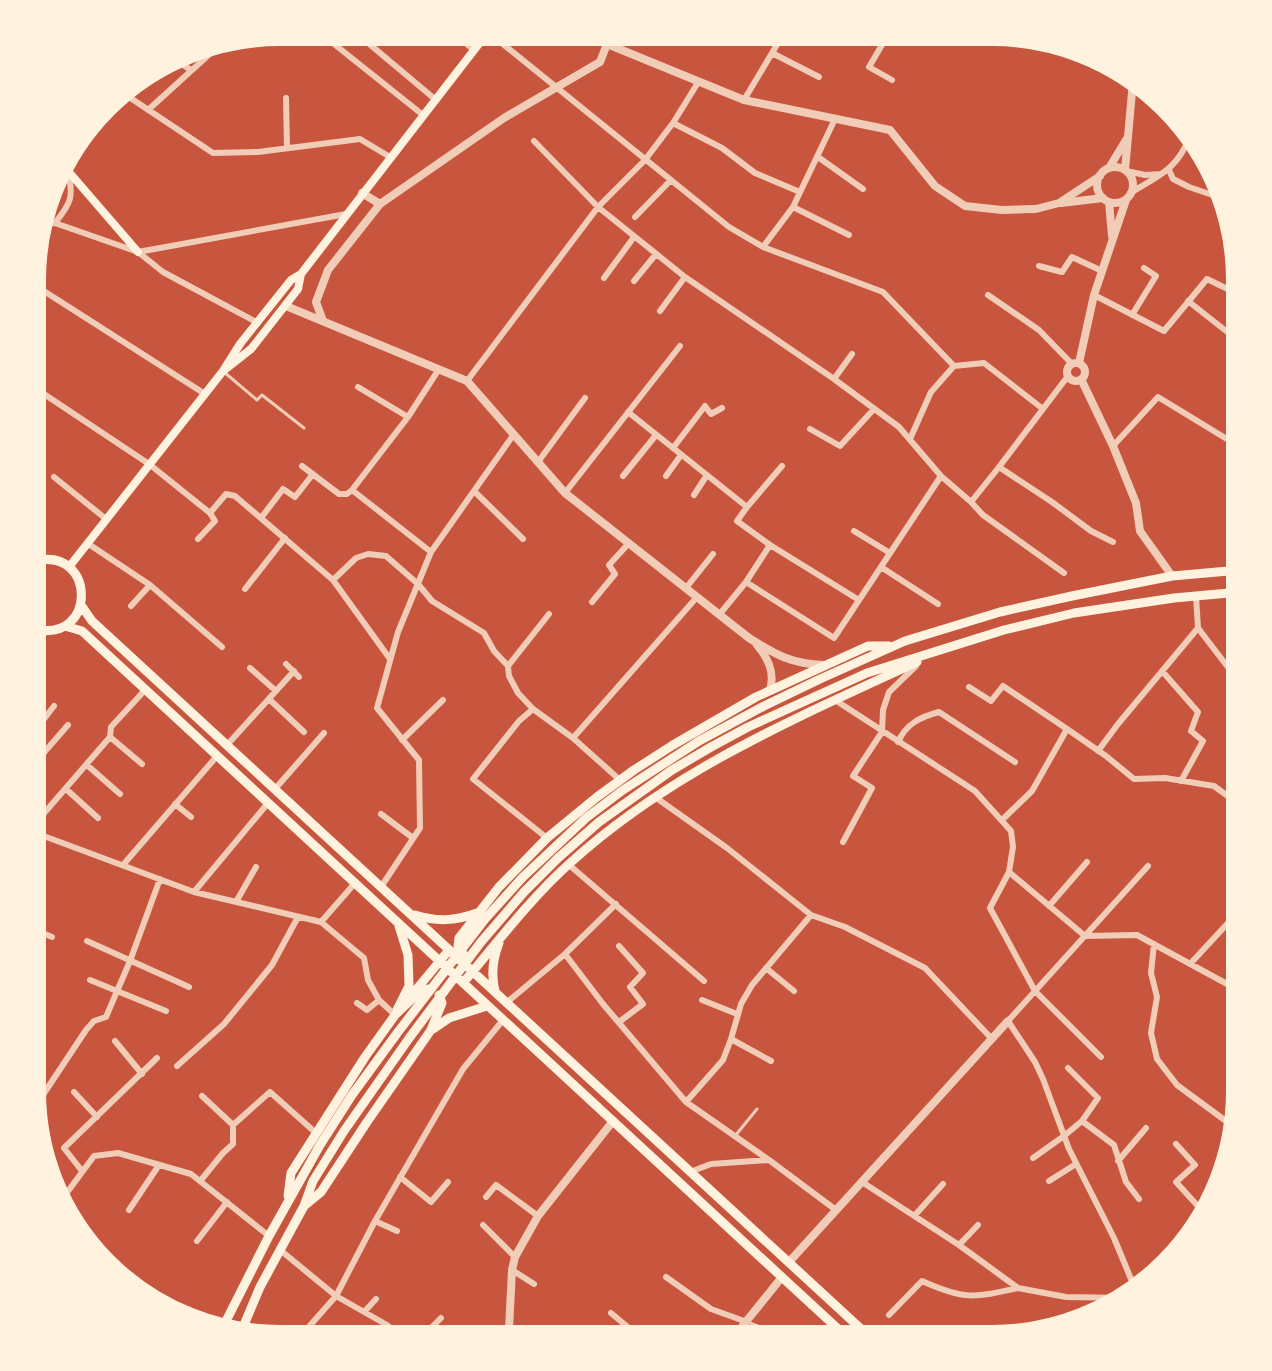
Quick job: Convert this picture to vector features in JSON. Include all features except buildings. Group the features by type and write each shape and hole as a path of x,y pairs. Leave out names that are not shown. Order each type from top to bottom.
{"main road":[{"path":"69,567 222,371 240,344 291,280 301,274 480,42"},
{"path":"69,171 138,252"},
{"path":"222,371 251,350 298,289 301,274"},
{"path":"42,559 59,561 69,567 81,584 82,594 81,605 72,621 55,631 42,630"},
{"path":"225,1322 288,1201 352,1095 411,1014 485,919 554,846 623,790 699,741 891,646 1000,612 1172,576 1230,571"},
{"path":"244,1326 279,1249 304,1206 313,1181 344,1131 446,988 510,909 558,858 607,816 672,770 711,747 867,673 1004,630 1074,613 1230,593"},
{"path":"81,605 92,621 861,1329"},
{"path":"65,626 82,632 838,1329"},
{"path":"500,938 476,958 465,956 458,946 459,938 499,887 546,838 597,797 673,745 770,690 868,646 891,646"},
{"path":"463,983 500,938 568,864 655,797 689,774 770,730 952,646"},
{"path":"410,913 439,921 460,919 479,912"},
{"path":"395,1015 409,986 408,955 398,923"},
{"path":"496,993 493,968 500,938"},
{"path":"288,1201 291,1173 316,1133 395,1015 449,950"},
{"path":"304,1206 321,1192 430,1030 442,999 435,990 424,991 415,996 395,1015"},
{"path":"430,1030 449,1018 487,1006"}],"street":[{"path":"332,42 423,115"},
{"path":"367,42 436,100"},
{"path":"464,42 474,50"},
{"path":"500,42 729,227 762,247 883,292 954,366"},
{"path":"744,100 779,42"},
{"path":"884,42 869,67 892,80"},
{"path":"323,321 316,302 328,270 380,204 504,118 600,62 607,44 744,100 890,130 935,186 965,206 1002,210 1036,209 1059,203 1106,200 1115,203 1169,170 1182,155 1187,144"},
{"path":"148,110 211,52"},
{"path":"772,53 819,77"},
{"path":"181,64 191,70"},
{"path":"467,381 598,207 645,159 674,123 699,81"},
{"path":"971,502 1068,376 1067,369 1075,363 1094,295 1133,184 1132,178 1126,171 1133,88"},
{"path":"128,97 213,153 258,152 360,139 390,157"},
{"path":"286,98 287,148"},
{"path":"762,247 793,207 835,119"},
{"path":"674,123 722,148 755,173 800,192"},
{"path":"1059,203 1109,168 1127,138"},
{"path":"534,141 598,207 634,237 685,277 834,379 899,427 941,476 983,515 1064,573"},
{"path":"818,157 863,189"},
{"path":"1109,168 1117,167 1144,175 1161,174"},
{"path":"1169,170 1173,179 1189,188 1215,196"},
{"path":"55,223 71,199 71,187 67,174"},
{"path":"1100,176 1097,185 1106,200 1112,240"},
{"path":"635,217 671,180"},
{"path":"362,193 380,204"},
{"path":"793,207 849,235"},
{"path":"138,252 346,214"},
{"path":"49,223 55,223 138,252 163,272 258,323"},
{"path":"604,278 634,237"},
{"path":"634,281 656,254"},
{"path":"1039,266 1062,272 1072,257 1102,271"},
{"path":"1132,315 1156,276 1144,268"},
{"path":"660,311 685,277"},
{"path":"1094,295 1164,331 1207,279 1230,290"},
{"path":"42,290 205,393"},
{"path":"988,295 1039,330 1075,363 1084,367 1085,374 1081,380"},
{"path":"1188,301 1230,334"},
{"path":"286,306 467,381 565,493 750,638 786,659 808,665 824,665"},
{"path":"565,493 680,346"},
{"path":"834,379 852,354"},
{"path":"910,440 931,392 954,366 984,363 1043,409"},
{"path":"302,466 339,494 347,494 408,417 439,369"},
{"path":"1068,376 1074,380 1081,380"},
{"path":"1081,380 1113,446 1136,503 1140,531 1172,576"},
{"path":"358,387 408,417"},
{"path":"42,393 149,464 210,513 215,521 198,539"},
{"path":"1113,446 1158,397 1230,441"},
{"path":"538,462 585,398"},
{"path":"673,448 705,406 711,414 722,408"},
{"path":"810,429 840,446 874,409"},
{"path":"628,412 747,507"},
{"path":"381,887 420,828 419,760 377,708 390,658 398,632 431,552 514,434"},
{"path":"623,476 656,435"},
{"path":"666,476 681,455"},
{"path":"782,466 737,521 859,600"},
{"path":"999,467 1091,531 1113,542"},
{"path":"261,518 284,489 295,497 313,474"},
{"path":"694,495 707,475"},
{"path":"746,582 834,638 941,476"},
{"path":"54,477 106,519"},
{"path":"352,490 431,552"},
{"path":"474,491 523,539"},
{"path":"210,513 226,494 235,496 333,580 390,658"},
{"path":"854,531 890,553"},
{"path":"245,589 285,538"},
{"path":"87,543 150,585 222,647"},
{"path":"592,602 615,574 609,565 629,543"},
{"path":"719,615 746,582 770,544"},
{"path":"333,580 356,558 368,554 386,556 418,585 432,602 483,633 507,666 509,676 518,693 620,780"},
{"path":"686,588 713,554"},
{"path":"881,567 938,604"},
{"path":"131,606 150,585"},
{"path":"1196,596 1198,628 1230,670"},
{"path":"573,738 697,597"},
{"path":"507,666 549,614"},
{"path":"1098,751 1198,628"},
{"path":"750,638 764,654 772,671 770,690"},
{"path":"843,842 872,788 853,776 882,732 883,710 889,692 924,659"},
{"path":"286,664 299,676"},
{"path":"250,668 276,691"},
{"path":"227,746 294,671"},
{"path":"1162,671 1198,712 1191,731 1203,741 1182,781"},
{"path":"969,687 991,701 1003,686 1098,751 1134,779 1165,778 1214,786 1230,798"},
{"path":"42,816 110,737 111,727 145,690"},
{"path":"269,699 304,732"},
{"path":"402,740 443,700"},
{"path":"835,700 975,791 1011,831 1014,847 1009,872 990,908 1035,991 1101,1057"},
{"path":"42,722 54,706"},
{"path":"533,708 519,721 473,779 546,838"},
{"path":"898,742 903,731 920,717 939,712 1015,762"},
{"path":"42,755 68,725"},
{"path":"1002,820 1032,791 1067,729"},
{"path":"275,789 324,733"},
{"path":"110,737 142,764"},
{"path":"123,866 217,756"},
{"path":"87,765 120,794"},
{"path":"66,789 98,818"},
{"path":"655,797 727,848 811,915 845,927 925,968 992,1039"},
{"path":"194,892 268,803"},
{"path":"176,804 191,817"},
{"path":"381,814 413,838"},
{"path":"42,835 194,892 321,922 364,958 369,980 379,1000 395,1015"},
{"path":"1049,906 1087,861"},
{"path":"568,864 704,981"},
{"path":"789,1263 1148,866"},
{"path":"236,902 255,867"},
{"path":"1009,872 1085,936 1137,935 1230,985"},
{"path":"42,1096 94,1021 106,1017 130,961 160,879"},
{"path":"321,922 355,883"},
{"path":"506,1003 565,954 616,904"},
{"path":"686,1102 723,1060 737,1014 746,995 811,915"},
{"path":"177,1066 224,1024 272,965 298,916"},
{"path":"1191,963 1230,921"},
{"path":"42,933 52,938"},
{"path":"87,941 189,987"},
{"path":"1155,944 1151,973 1157,997 1150,1033 1157,1059 1177,1085 1228,1122"},
{"path":"619,946 643,973 630,987 643,1004 619,1023"},
{"path":"565,954 619,1023 686,1102 836,1210"},
{"path":"766,968 794,991"},
{"path":"90,980 166,1011"},
{"path":"357,1003 367,1010 379,1000"},
{"path":"702,1000 737,1014"},
{"path":"307,1329 336,1296 375,1221 463,1069 503,1020"},
{"path":"1008,1021 1035,1062 1076,1164 1114,1238 1133,1283"},
{"path":"731,1039 771,1061"},
{"path":"115,1041 142,1074"},
{"path":"82,1171 64,1148 157,1058"},
{"path":"1033,1158 1082,1121 1098,1098 1068,1068"},
{"path":"74,1092 97,1117"},
{"path":"233,1125 270,1092 316,1133"},
{"path":"201,1180 233,1144 233,1125 202,1096"},
{"path":"509,1329 512,1270 515,1257 538,1216 613,1121"},
{"path":"1082,1121 1114,1146 1126,1182 1139,1199"},
{"path":"1118,1161 1146,1128"},
{"path":"1176,1144 1195,1165 1176,1182 1199,1208"},
{"path":"66,1193 94,1156 118,1153 190,1173 269,1236"},
{"path":"690,1172 711,1164 769,1160"},
{"path":"1049,1181 1076,1164"},
{"path":"129,1210 159,1165"},
{"path":"400,1177 431,1202 448,1182"},
{"path":"862,1182 915,1215 1018,1288"},
{"path":"915,1215 943,1184"},
{"path":"486,1197 495,1185 538,1216"},
{"path":"197,1241 227,1202"},
{"path":"375,1221 397,1232"},
{"path":"483,1225 515,1257"},
{"path":"959,1245 978,1225"},
{"path":"279,1249 336,1296 365,1311 391,1329"},
{"path":"512,1270 534,1284"},
{"path":"666,1277 711,1309 747,1322"},
{"path":"741,1329 782,1277"},
{"path":"889,1315 922,1281 946,1292 968,1297 1018,1288 1066,1297 1110,1298"},
{"path":"365,1311 376,1299"},
{"path":"611,1313 630,1329"},
{"path":"430,1329 441,1318"},
{"path":"382,1329 387,1325"}],"lane":[{"path":"222,371 257,400 262,395 304,428"},
{"path":"735,1136 757,1109"},
{"path":"747,1322 766,1329"}]}
